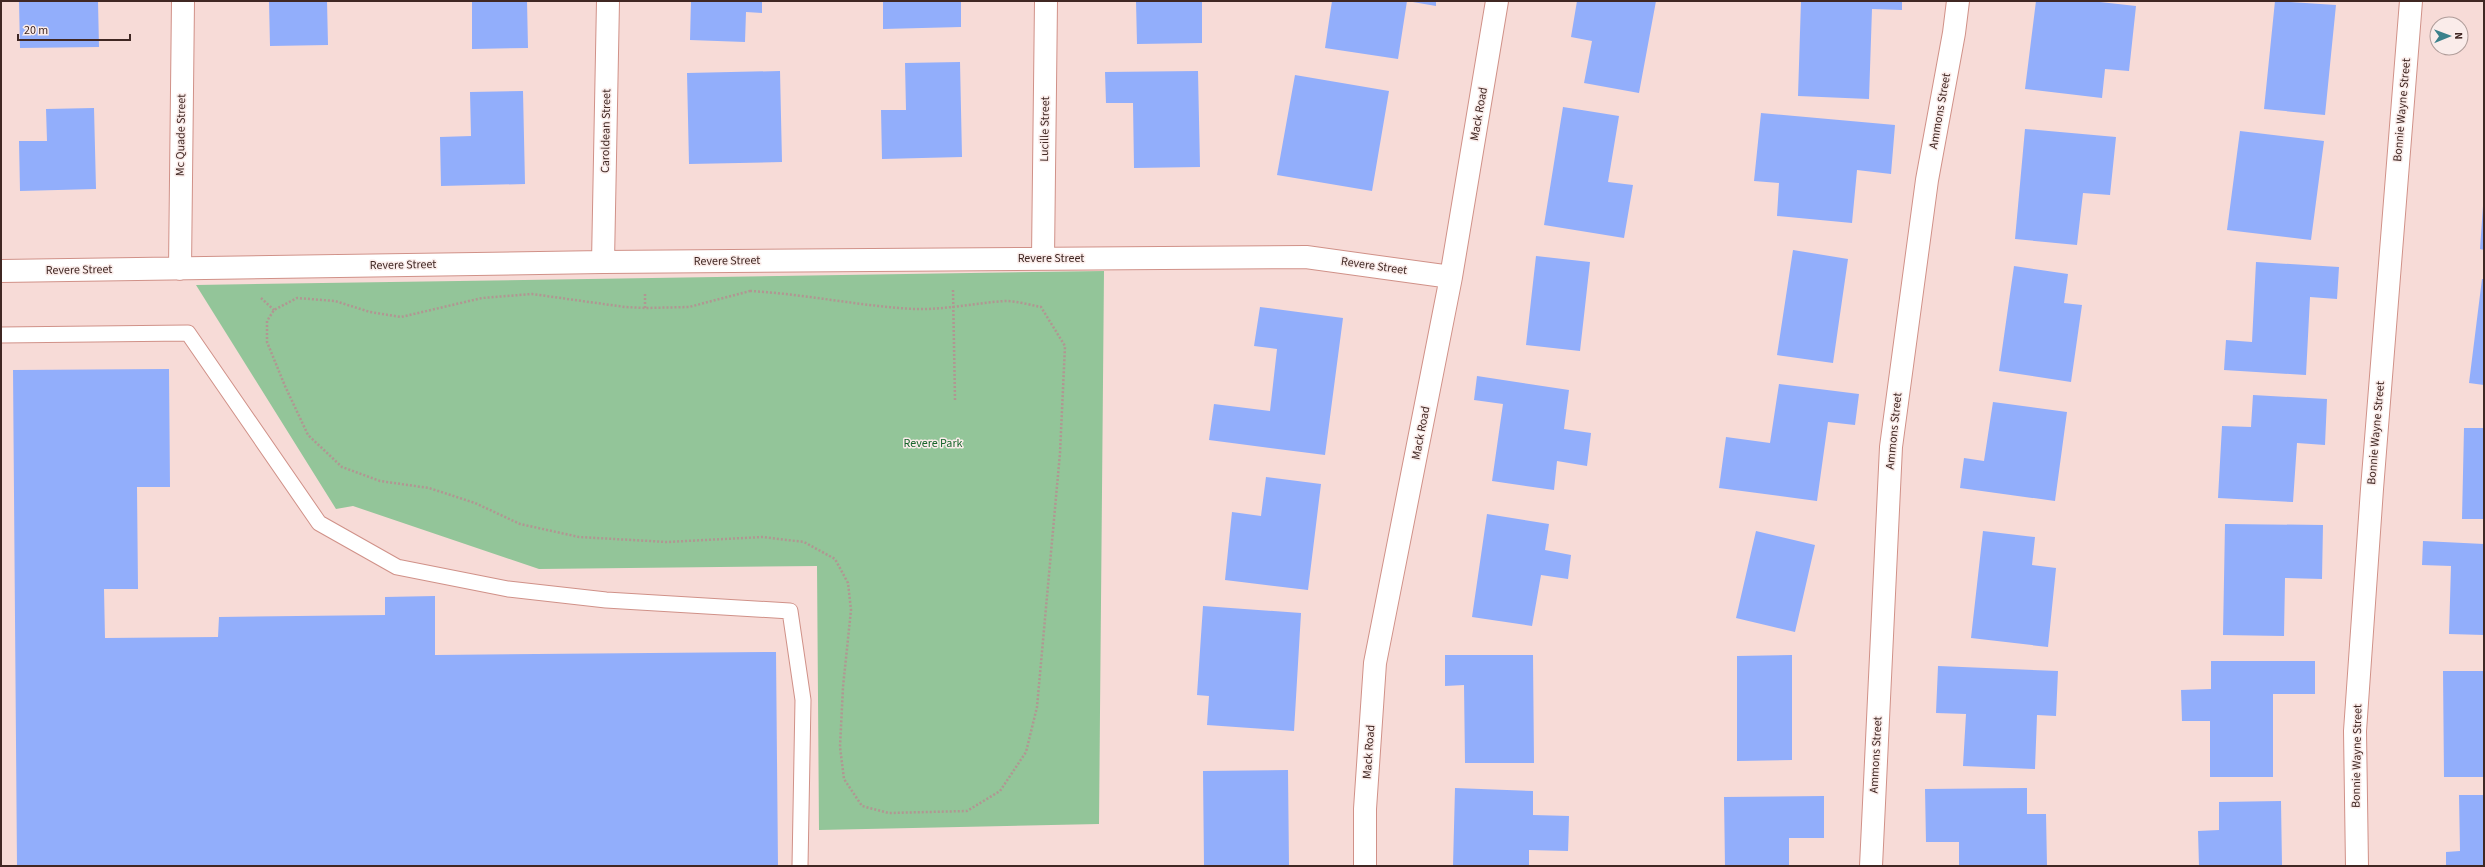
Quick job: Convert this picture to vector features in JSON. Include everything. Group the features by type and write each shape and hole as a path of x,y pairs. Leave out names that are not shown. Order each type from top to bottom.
{"street":[{"name":"Mc Quade Street","path":"180,269 183,1"},
{"name":"Caroldean Street","path":"603,262 608,1"},
{"name":"Lucille Street","path":"1043,258 1046,1"},
{"name":"Mack Road","path":"1365,866 1365,809 1375,663 1452,277 1497,1"},
{"name":"Ammons Street","path":"1871,866 1891,447 1927,180 1954,33 1958,1"},
{"name":"Bonnie Wayne Street","path":"2357,866 2355,731 2374,465 2411,1"},
{"name":"Revere Street","path":"1,271 603,262 1306,257 1452,277"}],"lane":[{"path":"1,335 188,333 319,523 397,567 523,591 606,600 790,611 803,700 800,866"}],"path":[{"path":"953,259 955,400"},
{"path":"750,291 791,294 861,305 953,308 1007,301 1041,307 1065,346 1060,453 1037,707 1026,752 1000,791 967,810 889,813 862,806 844,779 840,740 843,687 851,610 848,583 836,558 804,542 763,537 667,542 579,537 520,524 475,503 429,488 380,481 342,467 308,435 285,386 267,342 267,321 274,310 297,298 335,302 370,312 401,317 482,298 532,294 625,307 645,308 690,307 750,291"}],"green space":[{"name":"Revere Park","path":"1104,271 1099,824 819,830 817,566 539,569 353,506 336,509 196,285"}],"building":[{"path":"19,1 98,1 99,47 20,48"},
{"path":"269,1 327,1 328,45 270,46"},
{"path":"472,1 527,1 528,48 472,49"},
{"path":"691,1 762,1 762,13 746,12 745,42 690,40"},
{"path":"883,1 961,1 961,27 883,29"},
{"path":"1136,1 1202,1 1202,43 1137,44"},
{"path":"1332,1 1407,1 1398,59 1325,48"},
{"path":"1407,1 1436,1 1436,6"},
{"path":"1577,1 1656,1 1639,93 1584,83 1592,41 1571,37"},
{"path":"1801,1 1902,1 1902,10 1872,9 1869,99 1798,96"},
{"path":"2036,1 2091,1 2136,6 2129,71 2105,69 2102,98 2025,89"},
{"path":"2275,1 2336,5 2325,115 2264,109"},
{"path":"960,62 962,157 882,159 881,110 906,110 905,63"},
{"path":"780,71 782,162 689,164 687,73"},
{"path":"1198,71 1200,167 1134,168 1133,103 1106,103 1105,72"},
{"path":"1295,75 1389,91 1372,191 1277,175"},
{"path":"523,91 525,184 441,186 440,137 471,136 470,92"},
{"path":"1563,107 1619,116 1608,182 1633,185 1624,238 1544,225"},
{"path":"94,108 96,189 20,191 19,141 47,141 46,109"},
{"path":"1761,113 1895,125 1891,174 1857,170 1852,223 1777,216 1779,183 1754,181"},
{"path":"2025,129 2116,137 2110,195 2083,193 2077,245 2015,239"},
{"path":"2240,131 2324,141 2311,240 2227,230"},
{"path":"2484,206 2484,250 2480,249"},
{"path":"1793,250 1848,259 1833,363 1777,355"},
{"path":"1536,256 1590,262 1580,351 1526,345"},
{"path":"2256,262 2339,267 2337,299 2310,297 2306,375 2224,370 2226,340 2252,342"},
{"path":"2014,266 2068,274 2064,303 2082,305 2071,382 1999,371"},
{"path":"2482,279 2484,279 2484,385 2469,383"},
{"path":"1260,307 1343,318 1325,455 1209,440 1214,404 1270,411 1277,349 1254,346"},
{"path":"169,369 170,487 137,487 138,589 104,589 105,638 218,637 219,617 385,615 385,597 435,596 435,655 776,652 778,866 17,866 13,370"},
{"path":"1477,376 1569,390 1564,429 1591,433 1587,466 1557,461 1554,490 1492,481 1503,404 1474,400"},
{"path":"1779,384 1859,394 1855,425 1828,422 1817,501 1719,488 1726,437 1770,443"},
{"path":"2253,395 2327,399 2325,445 2297,443 2293,502 2218,498 2222,426 2251,427"},
{"path":"1993,402 2067,412 2055,501 1960,488 1964,458 1984,461"},
{"path":"2464,428 2484,428 2484,519 2462,519"},
{"path":"1266,477 1321,484 1308,590 1225,580 1232,512 1261,516"},
{"path":"1487,514 1549,524 1545,550 1571,555 1568,579 1541,575 1532,626 1472,617"},
{"path":"2225,524 2323,525 2322,579 2285,578 2284,636 2223,635"},
{"path":"1756,531 1815,545 1795,632 1736,618"},
{"path":"1983,531 2035,537 2032,565 2056,568 2048,647 1971,638"},
{"path":"2423,541 2484,544 2484,635 2449,634 2451,566 2422,565"},
{"path":"1203,606 1301,613 1294,731 1207,725 1209,696 1197,695"},
{"path":"1445,655 1533,655 1534,763 1465,763 1464,685 1445,686"},
{"path":"1792,655 1792,760 1737,761 1737,656"},
{"path":"2211,661 2315,661 2315,694 2273,694 2273,777 2210,777 2210,721 2182,721 2181,690 2211,689"},
{"path":"1938,666 2058,671 2056,716 2037,715 2035,769 1963,766 1966,714 1936,713"},
{"path":"2443,671 2484,671 2484,777 2444,777"},
{"path":"1288,770 1289,866 1204,866 1203,771"},
{"path":"1455,788 1533,791 1533,815 1569,816 1568,851 1529,850 1529,866 1453,866"},
{"path":"2027,788 2027,814 2046,814 2047,866 1959,866 1959,842 1926,842 1925,789"},
{"path":"2459,795 2484,795 2484,866 2446,866 2446,852 2460,851"},
{"path":"1824,796 1824,838 1789,838 1789,866 1725,866 1724,797"},
{"path":"2281,801 2282,866 2199,866 2198,831 2219,830 2219,802"}]}
